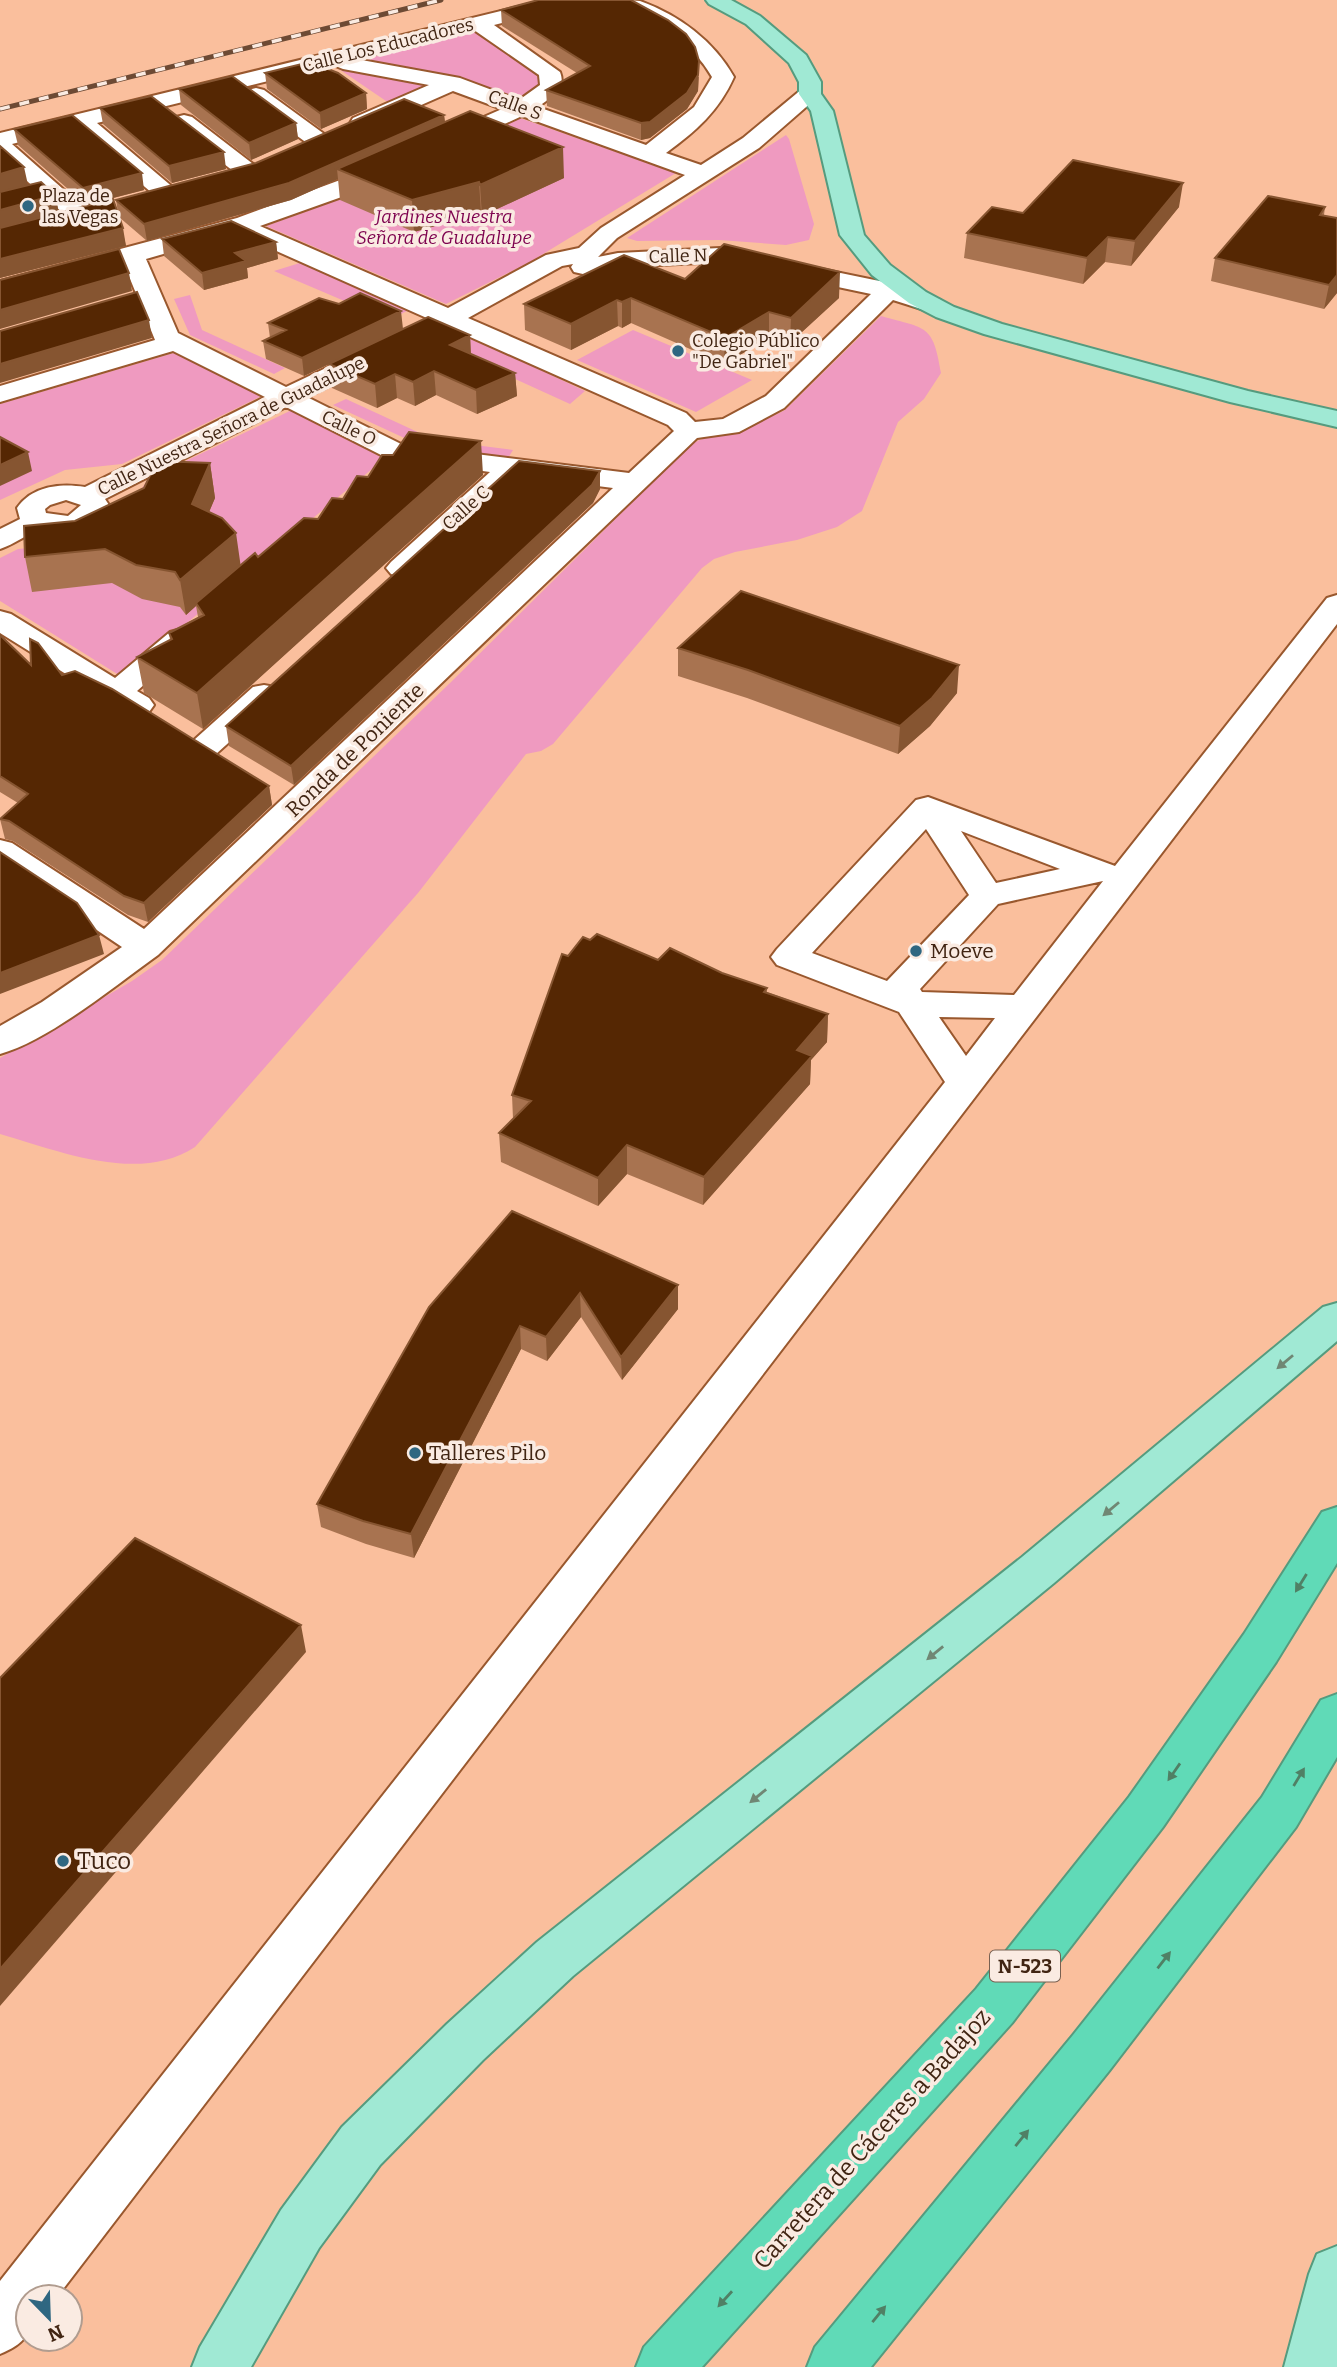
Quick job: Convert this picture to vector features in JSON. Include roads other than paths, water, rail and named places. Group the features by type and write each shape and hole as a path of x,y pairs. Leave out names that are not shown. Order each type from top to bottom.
{"highway":[{"name":"Carretera de Cáceres a Badajoz","path":"664,2367 994,2006 1146,1812 1260,1648 1337,1525"},
{"path":"835,2367 1091,2053 1279,1812 1337,1714"}],"main road":[{"path":"716,0 753,20 791,53 810,82 810,94 822,111 811,129 852,235 862,251 887,277 937,308 1275,407 1337,431"},
{"path":"1275,407 1337,419"},
{"path":"220,2367 300,2229 361,2146 465,2042 555,1959 1038,1570 1337,1318"},
{"path":"1312,2367 1337,2274"}],"street":[{"name":"Calle Los Educadores","path":"0,142 572,0"},
{"path":"622,0 693,39 715,59 723,77 716,96 697,119 649,154"},
{"path":"0,289 232,229 300,206 522,108 550,88 549,72 477,23"},
{"path":"320,61 323,67 386,112"},
{"name":"Calle S","path":"320,61 366,65 452,83 704,174"},
{"path":"238,82 319,141"},
{"path":"294,152 452,83"},
{"name":"Calle Nuestra Señora de Guadalupe","path":"595,253 751,143 810,94"},
{"path":"158,101 259,167 225,178"},
{"path":"80,121 179,193 143,200"},
{"name":"Calle Nuestra Señora de Guadalupe","path":"751,143 811,129"},
{"path":"0,142 81,217"},
{"path":"25,195 50,189"},
{"path":"54,224 106,210"},
{"path":"204,215 677,419 689,431 730,426 775,402 886,293 916,307 937,308"},
{"name":"Calle Nuestra Señora de Guadalupe","path":"0,540 38,521 31,513 31,508 40,499 65,492 89,496 447,319 555,260 595,253 720,255"},
{"name":"Calle N","path":"595,253 720,255 793,268 886,293"},
{"path":"132,255 138,301 167,338 175,342"},
{"path":"0,394 175,342"},
{"name":"Calle O","path":"175,342 286,397 387,461 511,468 635,482"},
{"name":"Ronda de Poniente","path":"0,1042 54,1010 146,947 287,798 689,431"},
{"name":"Calle C","path":"378,589 511,468"},
{"path":"0,2326 1337,604"},
{"path":"0,620 195,741 286,673"},
{"path":"117,692 200,621"},
{"path":"928,807 1098,872"},
{"path":"928,807 789,957 912,1004 1024,1007"},
{"path":"928,807 987,896"},
{"path":"0,850 146,947"},
{"path":"965,1083 901,988 987,896 1098,872 1139,859"}],"railway":[{"path":"0,109 441,0"}],"place":[{"name":"Plaza de las Vegas","path":"28,206"},
{"name":"Colegio Público \"De Gabriel\"","path":"678,351"},
{"name":"Moeve","path":"916,951"},
{"name":"Talleres Pilo","path":"415,1453"},
{"name":"Tuco","path":"63,1861"}],"park label":[{"name":"Jardines Nuestra Señora de Guadalupe","path":"444,227"}]}
